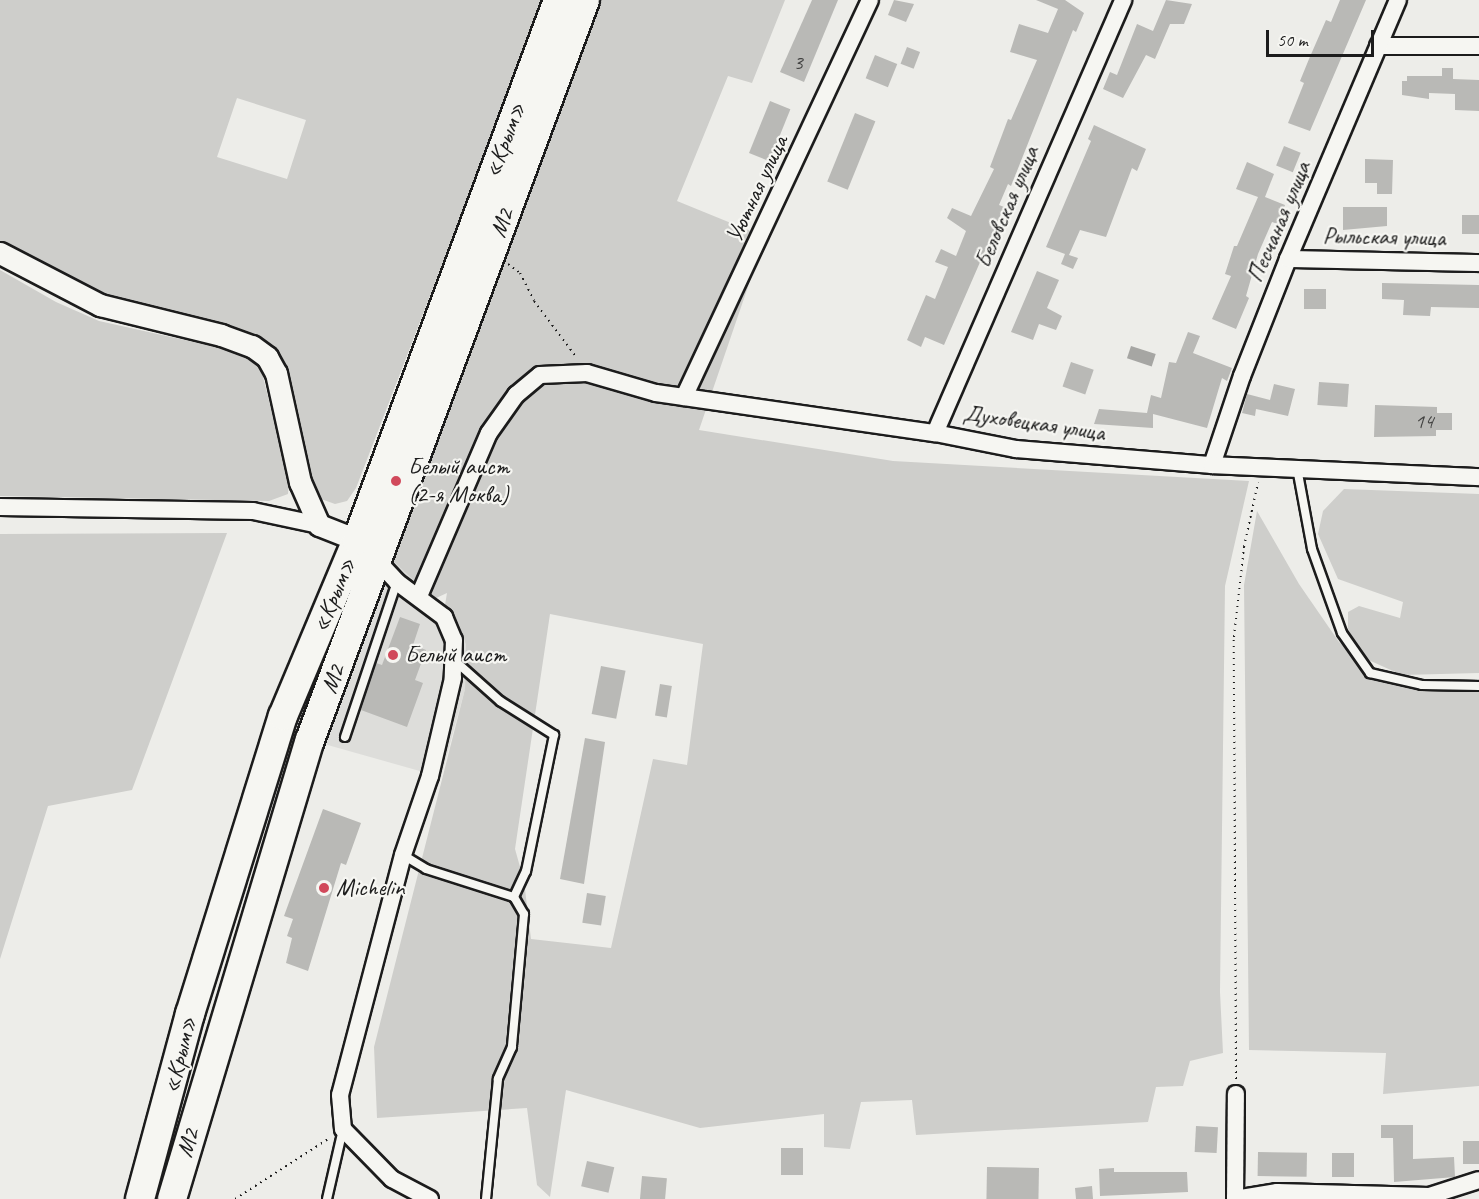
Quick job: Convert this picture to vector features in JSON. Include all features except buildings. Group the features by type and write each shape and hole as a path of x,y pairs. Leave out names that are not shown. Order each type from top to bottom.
{"highway":[{"name":"«Крым»","path":"140,1199 190,1014 283,716 357,540 558,0"},
{"name":"М2","path":"172,1199 310,740 585,0"}],"street":[{"name":"Уютная улица","path":"684,397 870,0"},
{"name":"Беловская улица","path":"935,433 1123,0"},
{"name":"Песчаная улица","path":"1212,465 1242,376 1288,259 1398,0"},
{"path":"1378,46 1479,46"},
{"path":"0,253 100,305 221,335 252,346 267,357 276,373 300,482 319,525"},
{"name":"Рыльская улица","path":"1288,259 1479,263"},
{"name":"Духовецкая улица","path":"419,596 489,433 516,395 540,375 587,373 656,393 935,433 1016,449 1212,465 1479,477"},
{"path":"0,507 253,511 319,525 357,540 397,582 419,596 444,617 454,640 453,659 430,776 403,855 340,1095 343,1130 392,1179 430,1199"},
{"path":"1236,1094 1235,1199 1277,1192 1429,1196 1479,1180"}],"lane":[{"path":"1297,468 1312,549 1342,633 1370,673 1422,685 1479,686"},
{"path":"345,736 397,582"},
{"path":"453,659 500,701 554,735 526,871 514,897"},
{"path":"403,855 426,869 514,897 524,914 512,1047 498,1079 486,1199"},
{"path":"327,1199 343,1130"}],"path":[{"path":"491,252 520,273 534,301 587,373"},
{"path":"1236,1094 1234,638 1244,547 1261,466"},
{"path":"235,1199 343,1130"}],"shaded area":[{"path":"0,0 544,0 356,488 347,501 335,504 321,499 313,488 272,351 102,299 0,244","holes":["237,98 306,120 287,179 217,157"]},
{"path":"582,0 785,0 752,83 728,76 677,201 765,237 699,430 893,461 1249,481 1225,586 1220,992 1223,1053 1190,1061 1183,1086 1156,1087 1148,1122 916,1135 912,1100 861,1102 850,1149 824,1147 824,1114 700,1128 566,1090 550,1197 537,1185 527,1108 377,1118 374,1047 465,689 466,645 459,624 445,605 447,593 434,599 392,560 380,535","holes":["550,614 703,644 687,765 653,759 611,948 531,939 524,881 515,849"]},
{"path":"0,270 56,302 99,321 243,353 260,365 289,480 288,494 269,501 0,496"},
{"path":"1131,346 1156,354 1152,366 1127,358"},
{"path":"1344,489 1479,494 1479,673 1402,675 1364,658 1348,629 1348,612 1359,606 1400,618 1403,602 1338,579 1318,534 1323,511"},
{"path":"1257,511 1299,584 1339,642 1370,669 1399,679 1479,679 1479,1086 1383,1094 1386,1053 1249,1050 1244,585"},
{"path":"227,533 132,790 48,806 0,959 0,534"},
{"path":"344,535 392,560 445,605 459,624 466,645 465,689 441,777 310,740 283,716"}],"place":[{"name":"Белый аист (2-я Моква)","path":"396,481"},
{"name":"Белый аист","path":"393,655"},
{"name":"Michelin","path":"324,888"}]}
